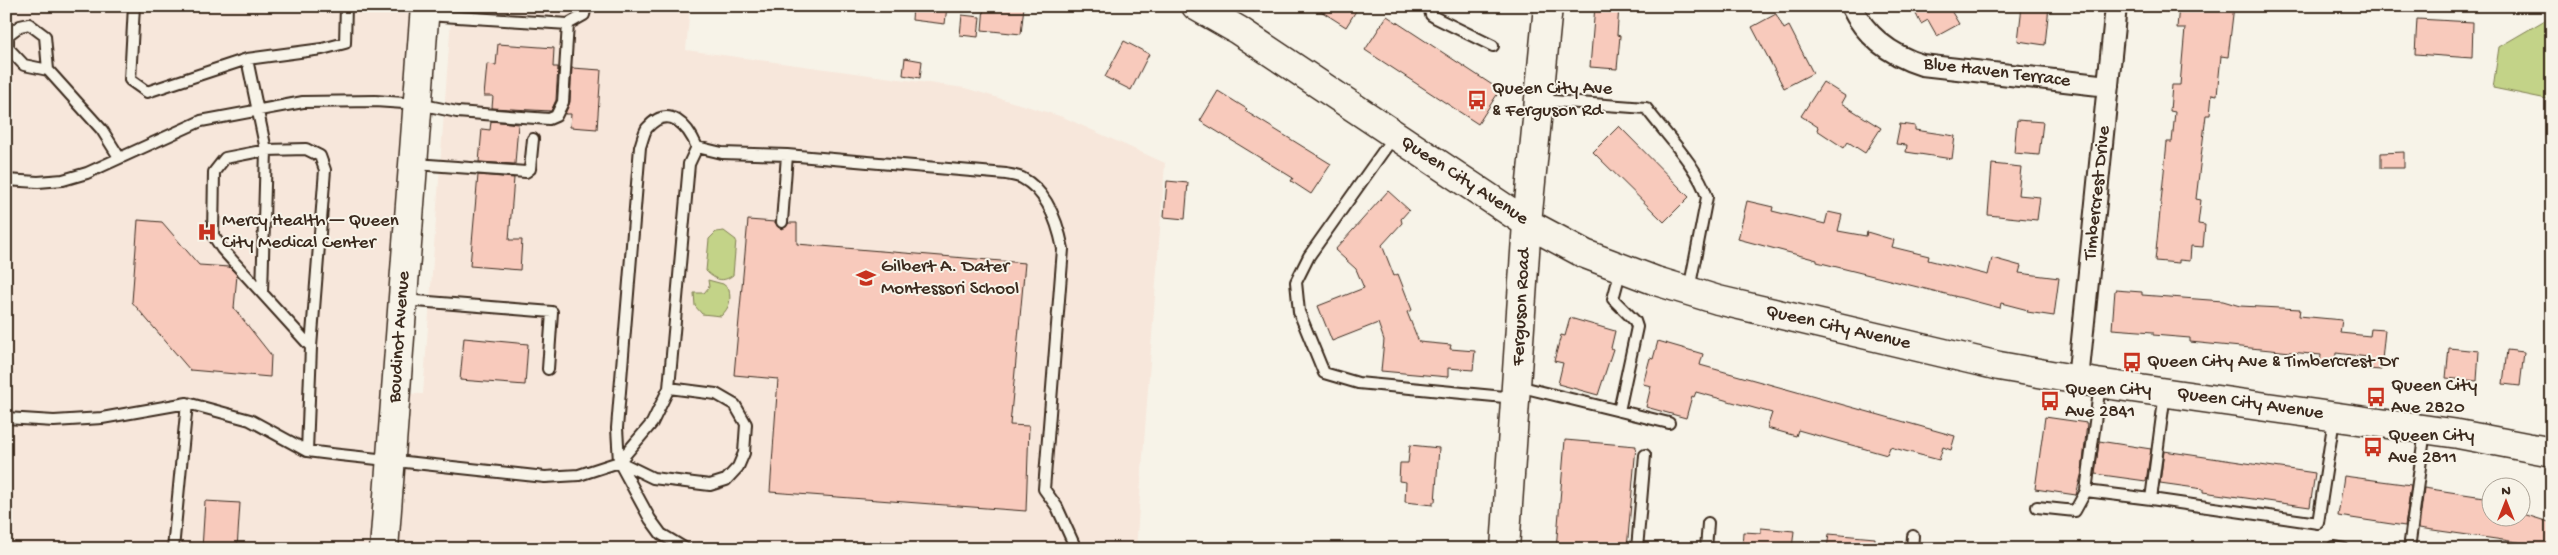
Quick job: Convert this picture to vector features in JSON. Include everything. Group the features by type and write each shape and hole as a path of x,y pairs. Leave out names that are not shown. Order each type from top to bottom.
{"main road":[{"name":"Queen City Avenue","path":"1196,6 1225,17 1394,135 1526,222 1585,254 1689,291 1727,302 2000,366 2089,381 2425,429 2552,452"},
{"name":"Ferguson Road","path":"1505,549 1517,392 1526,222 1548,6"},
{"name":"Boudinot Avenue","path":"384,549 425,11"}],"street":[{"name":"Blue Haven Terrace","path":"1851,6 1867,32 1883,47 1902,58 1922,65 2108,86"},
{"name":"Timbercrest Drive","path":"2089,381 2108,86 2116,6"}],"lane":[{"path":"134,6 130,80 147,92 247,59 345,43 346,6"},
{"path":"425,11 568,24 584,16 586,6"},
{"path":"1429,6 1429,10 1436,18 1493,46"},
{"path":"48,70 45,36 29,24 20,26 8,35 7,47 24,65 48,70 102,130 119,157"},
{"path":"6,180 38,182 63,180 87,173 201,121 303,102 344,100 418,104 482,114 549,119 556,116 563,102 568,24"},
{"path":"247,59 266,150 262,293"},
{"path":"1538,100 1646,108 1694,171 1704,186 1707,198 1689,291"},
{"path":"686,549 661,534 619,462 617,428 640,147 647,129 662,118 675,118 690,130 697,147"},
{"path":"1394,135 1309,256 1296,282 1299,312 1324,373 1358,383 1517,392 1619,411 1670,423"},
{"path":"414,164 526,172 530,169 533,139"},
{"path":"697,147 722,153 787,155 1006,174 1022,178 1038,192 1054,216 1063,249 1044,489 1057,506 1076,549"},
{"path":"6,418 54,421 102,418 187,403 250,420 307,451 545,477 578,475 619,462 652,423 669,388 688,164 697,147"},
{"path":"307,451 311,347 325,170 320,156 306,149 266,150 224,158 214,172 213,235 222,249 311,347"},
{"path":"782,222 787,155"},
{"path":"1619,411 1637,327 1635,321 1613,300 1621,268"},
{"path":"403,300 552,312 548,369"},
{"path":"2037,507 2075,512 2086,491 2089,381"},
{"path":"619,462 653,478 710,485 726,480 738,467 744,453 746,424 736,406 716,394 669,388"},
{"path":"2151,499 2165,392"},
{"path":"173,549 187,403"},
{"path":"2086,491 2318,523 2334,416"},
{"path":"2409,549 2425,429"},
{"path":"1637,549 1645,455"},
{"path":"1706,549 1708,523"},
{"path":"1912,549 1913,536"},
{"path":"2332,547 2344,549"}],"shaded area":[{"path":"6,6 425,6 396,393 423,394 452,6 690,6 686,50 965,88 1063,117 1165,163 1136,549 6,549"}],"green space":[{"path":"2552,16 2552,100 2493,88 2499,47"},
{"path":"724,231 736,240 733,275 722,280 713,277 706,271 709,239 716,232"},
{"path":"708,280 723,284 729,289 729,304 721,316 702,314 695,306 694,293 704,293 709,287"}],"building":[{"path":"913,6 947,6 945,24 912,20"},
{"path":"984,6 1024,6 1021,34 982,30"},
{"path":"1313,6 1359,6 1346,27"},
{"path":"1595,6 1619,6 1617,35 1620,36 1617,69 1590,67"},
{"path":"1912,6 1955,6 1950,9 1959,24 1937,36 1928,20 1921,24"},
{"path":"2022,6 2049,6 2045,45 2018,41"},
{"path":"2179,6 2234,6 2228,57 2221,56 2217,95 2212,94 2210,115 2206,115 2196,199 2201,200 2198,224 2205,225 2203,247 2191,246 2190,261 2179,260 2179,263 2155,261 2167,142 2172,142 2175,112 2170,111 2172,85 2180,85 2185,28 2177,28"},
{"path":"1776,14 1784,29 1789,26 1813,73 1784,88 1752,27"},
{"path":"962,15 980,17 978,37 960,35"},
{"path":"1387,16 1500,90 1478,124 1365,50"},
{"path":"2417,19 2473,22 2472,58 2415,54"},
{"path":"1124,41 1149,54 1131,90 1105,77"},
{"path":"498,44 554,48 553,67 558,67 556,100 551,111 492,108 493,96 484,96 487,64 496,65"},
{"path":"905,58 922,61 920,78 903,75"},
{"path":"572,68 601,70 597,129 570,127 571,114 565,114 570,102"},
{"path":"1823,82 1845,96 1841,103 1881,128 1865,153 1848,142 1844,148 1817,130 1818,127 1801,116"},
{"path":"1218,91 1247,109 1245,111 1331,164 1311,194 1291,181 1293,178 1200,121"},
{"path":"2017,120 2043,122 2039,155 2014,153"},
{"path":"491,121 518,124 515,164 479,162 482,129 490,130"},
{"path":"1900,124 1915,126 1915,130 1955,136 1952,159 1906,152 1907,145 1896,144"},
{"path":"1619,126 1689,197 1664,222 1593,152"},
{"path":"2404,152 2404,168 2381,168 2381,153"},
{"path":"1992,164 2021,167 2018,195 2040,197 2037,220 1988,215"},
{"path":"478,175 514,178 509,240 522,240 520,270 470,266"},
{"path":"1167,181 1188,183 1185,219 1164,217"},
{"path":"1388,191 1409,210 1401,219 1402,223 1382,245 1394,276 1398,274 1412,310 1407,312 1419,342 1451,345 1450,349 1475,351 1473,370 1448,368 1448,377 1381,371 1384,340 1378,323 1332,341 1318,306 1364,288 1356,269 1335,250"},
{"path":"1747,201 1773,207 1772,211 1825,224 1828,212 1842,215 1838,231 1866,236 1867,232 1894,240 1892,247 1929,256 1928,260 1988,275 1992,258 2021,266 2019,273 2059,278 2054,316 2027,312 2028,310 2001,303 2000,308 1817,262 1817,260 1738,239"},
{"path":"138,220 162,222 199,265 229,267 237,275 234,308 271,355 270,377 190,370 132,302"},
{"path":"748,220 775,222 782,229 789,223 797,223 797,244 1025,263 1010,425 1029,426 1026,511 770,492 778,379 734,375"},
{"path":"2115,290 2142,292 2142,295 2223,301 2240,306 2300,309 2299,316 2342,320 2340,333 2370,336 2371,329 2385,330 2381,370 2367,369 2368,357 2336,353 2335,365 2320,363 2321,355 2190,342 2190,338 2153,335 2153,332 2112,329"},
{"path":"1570,318 1615,331 1611,348 1613,349 1598,395 1558,384 1563,363 1554,361 1561,335 1565,336"},
{"path":"464,338 528,344 525,385 460,380"},
{"path":"1658,341 1703,354 1700,365 1955,436 1951,450 1943,447 1939,460 1890,447 1887,455 1798,430 1796,436 1767,428 1772,413 1696,392 1694,397 1692,396 1686,418 1646,407 1651,386 1643,384 1650,358 1653,359"},
{"path":"2449,348 2479,351 2477,381 2446,378"},
{"path":"2507,350 2524,352 2520,386 2503,384"},
{"path":"2045,417 2087,423 2082,472 2076,495 2035,489"},
{"path":"1565,440 1636,446 1627,549 1556,549"},
{"path":"2099,441 2151,449 2146,481 2095,474"},
{"path":"1410,445 1439,448 1435,502 1433,502 1433,505 1405,502 1406,482 1399,481 1400,463 1408,463"},
{"path":"2164,451 2315,473 2310,507 2203,492 2203,489 2160,483"},
{"path":"2344,476 2411,485 2405,526 2338,516"},
{"path":"2424,488 2480,496 2480,528 2530,528 2530,516 2552,523 2552,549 2530,549 2531,544 2419,528"},
{"path":"205,501 240,503 237,549 202,549"},
{"path":"1761,528 1794,531 1792,549 1742,549 1743,532 1761,533"},
{"path":"1829,534 1875,538 1875,549 1827,549"}],"place":[{"name":"Queen City Ave & Ferguson Rd","path":"1477,100"},
{"name":"Mercy Health — Queen City Medical Center","path":"207,232"},
{"name":"Gilbert A. Dater Montessori School","path":"866,278"},
{"name":"Queen City Ave & Timbercrest Dr","path":"2132,362"},
{"name":"Queen City Ave 2820","path":"2376,397"},
{"name":"Queen City Ave 2841","path":"2050,401"},
{"name":"Queen City Ave 2811","path":"2373,447"}]}
